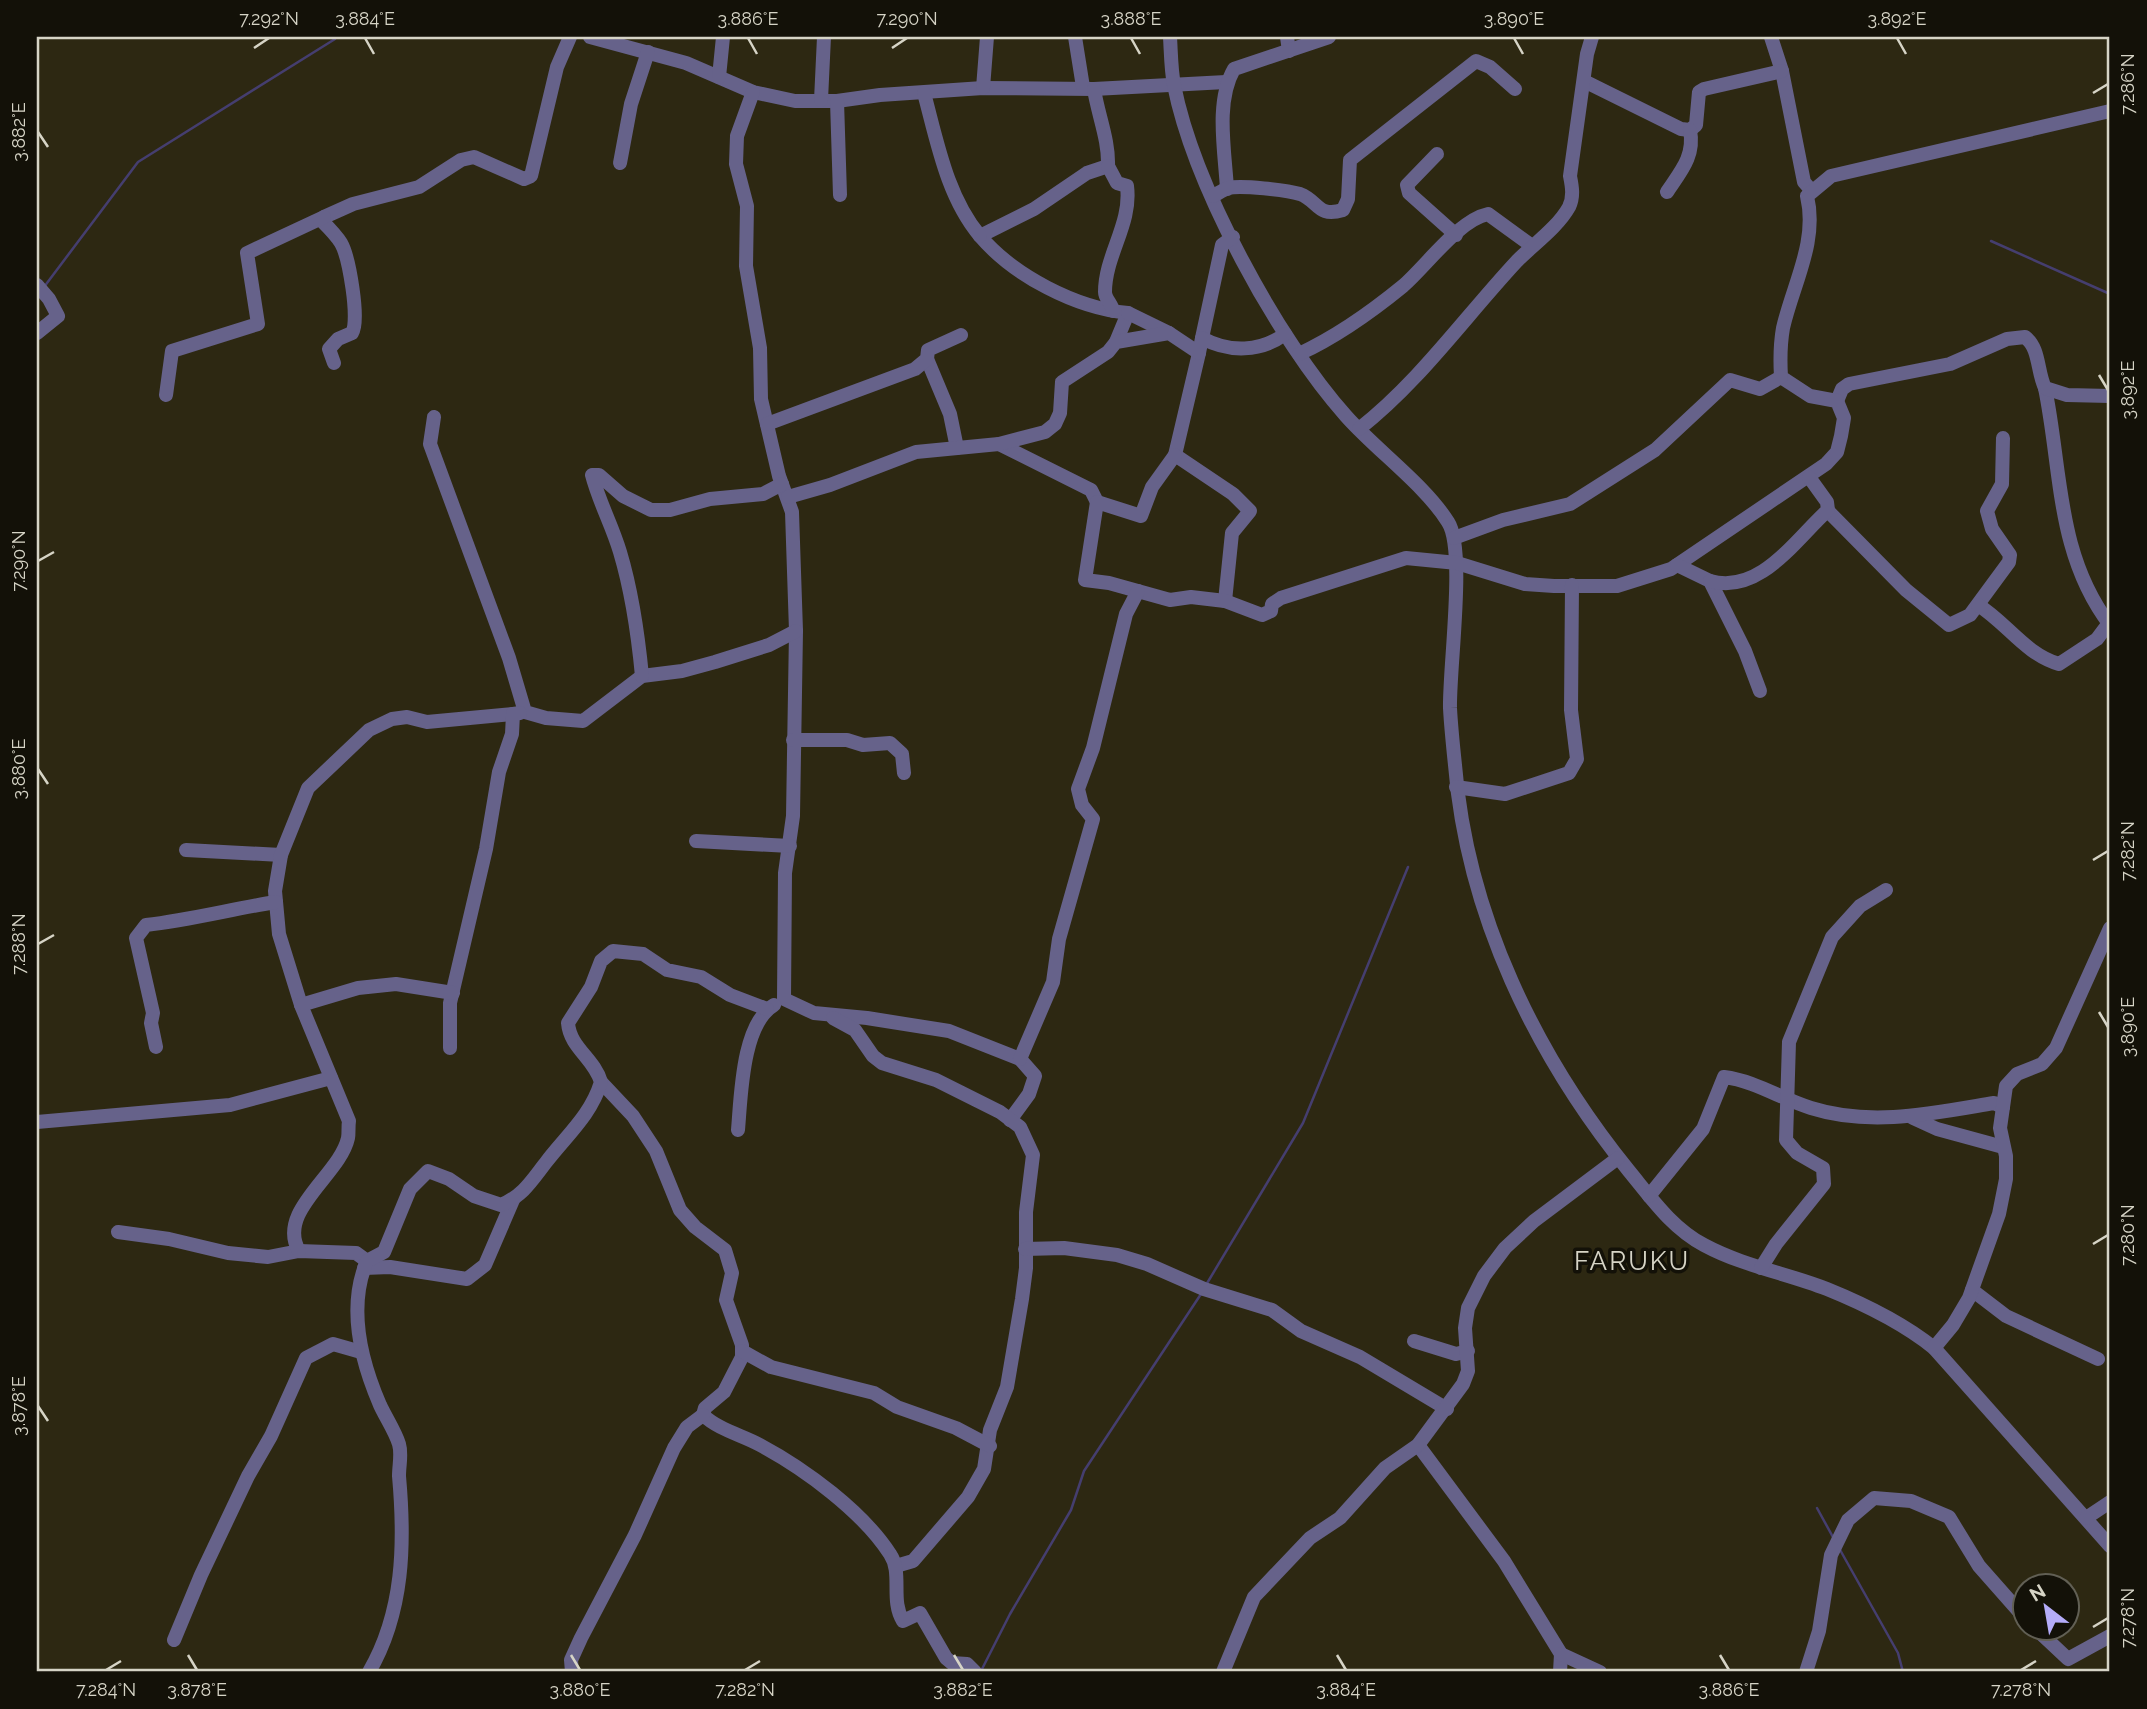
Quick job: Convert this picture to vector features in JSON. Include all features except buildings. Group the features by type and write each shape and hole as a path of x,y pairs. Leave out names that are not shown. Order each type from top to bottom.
{"street":[{"path":"166,395 172,351 258,324 247,253 353,204 419,187 461,160 474,157 524,179 531,176 556,67 565,40 570,37"},
{"path":"590,37 648,52 753,92 795,101 837,101 880,95 983,88 1088,88 1226,82"},
{"path":"719,77 723,37"},
{"path":"821,100 824,37"},
{"path":"983,88 988,37"},
{"path":"642,676 633,605 621,555 600,506 592,475 598,475 623,496 650,510 670,510 710,499 830,485 916,452 999,444 1045,432 1055,424 1060,413 1062,382 1071,373 1108,352 1116,342 1120,312 1105,295 1111,255 1124,223 1129,201 1127,186 1117,183 1108,166 1108,148 1088,88 1076,37"},
{"path":"1170,37 1174,85 1189,137 1213,196 1285,334 1359,429 1451,525 1457,563 1450,707 1457,787 1477,884 1495,940 1527,1017 1575,1100 1670,1222 1703,1244 1761,1268 1828,1290 1911,1330 1934,1348 2110,1546"},
{"path":"1227,188 1226,82 1234,69 1288,44 1328,37"},
{"path":"1359,429 1390,404 1431,362 1569,207 1592,37"},
{"path":"1771,37 1782,71 1804,182 1811,190"},
{"path":"620,163 631,104 648,52"},
{"path":"1213,196 1227,188 1301,194 1318,208 1332,214 1343,210 1348,199 1350,160 1476,61 1490,67 1515,89"},
{"path":"1584,81 1681,129 1690,130 1696,125 1699,92 1782,71"},
{"path":"753,92 737,136 736,164 747,206 747,274 760,348 761,399 792,512 796,631 790,846 785,873 784,999"},
{"path":"924,93 943,163 966,220 979,236 1007,261 1054,289 1087,305 1120,312 1169,334 1199,353"},
{"path":"837,101 840,195"},
{"path":"1781,377 1780,349 1784,326 1811,235 1807,196 1811,190 1831,176 2110,111"},
{"path":"1667,192 1690,158 1693,144 1690,130"},
{"path":"1437,154 1407,185 1409,193 1456,235"},
{"path":"979,236 1034,209 1087,173 1108,166"},
{"path":"1299,354 1345,331 1405,284 1470,220 1489,214 1532,246"},
{"path":"324,217 323,222 340,242 346,254 357,320 352,333 338,339 329,349 334,363"},
{"path":"1097,502 1141,516 1152,487 1175,454 1222,245 1233,237"},
{"path":"37,285 58,316 37,333"},
{"path":"1116,342 1169,334"},
{"path":"1202,338 1215,345 1257,350 1285,334"},
{"path":"957,447 950,414 927,359 928,350 961,335"},
{"path":"999,444 1091,490 1097,502 1085,580 1170,600 1191,597 1225,601 1262,615 1271,611 1272,604 1281,598 1406,558 1457,563 1525,584 1617,586 1677,565 1686,556 1809,477 1837,452 1844,418 1837,401 1842,389 1849,384 1950,364 2007,340 2025,337 2037,355 2038,374 2045,388 2066,533 2083,579 2110,624 2097,639 2059,664 2039,658 2000,620 1978,605"},
{"path":"767,424 915,369 927,359"},
{"path":"1781,377 1810,396 1837,401"},
{"path":"1454,538 1503,520 1570,504 1655,450 1730,380 1760,389 1781,377"},
{"path":"2045,388 2067,395 2110,396"},
{"path":"434,416 430,444 509,657 519,713 499,772 486,849 450,1003 450,1048"},
{"path":"1809,477 1827,502 1828,511 1906,590 1949,625 1969,615 2009,562 2010,555 1992,529 1986,511 2002,484 2003,438"},
{"path":"1175,454 1233,494 1250,511 1232,533 1225,601"},
{"path":"1677,565 1724,585 1744,583 1770,567 1828,511"},
{"path":"1710,581 1745,651 1760,691"},
{"path":"1457,787 1505,794 1569,773 1577,759 1571,710 1572,585"},
{"path":"1020,1059 1053,982 1059,939 1093,819 1082,805 1078,789 1093,748 1126,614 1138,591"},
{"path":"299,1251 292,1240 302,1209 348,1140 347,1114 301,1005 279,934 276,902 281,855 308,788 369,730 392,719 407,717 427,722 519,713 583,721 642,676 682,671 715,662 769,645 796,631"},
{"path":"793,740 847,740 863,745 890,743 902,754 904,773"},
{"path":"696,841 790,846"},
{"path":"187,850 281,855"},
{"path":"1761,1268 1776,1244 1824,1184 1823,1168 1797,1153 1786,1140 1789,1042 1832,937 1860,906 1886,890"},
{"path":"156,1047 150,1023 153,1013 136,939 146,925 212,916 234,908 276,902"},
{"path":"1934,1348 1953,1325 1972,1290 2001,1203 2007,1169 2000,1128 2006,1086 2017,1074 2042,1064 2056,1048 2110,928"},
{"path":"767,1009 730,995 701,977 667,970 643,954 613,950 601,961 591,987 568,1023 573,1042 589,1058 601,1082 632,1116 656,1151 681,1210 695,1227 725,1250 732,1273 726,1300 727,1311 742,1351 771,1367 874,1393 897,1407 956,1428 990,1446"},
{"path":"301,1005 358,988 396,984 453,993"},
{"path":"738,1130 748,1046 767,1009 784,999"},
{"path":"784,999 855,1030 873,1056 882,1063 936,1080 1010,1120 1020,1127 1033,1155 1022,1299 1007,1387 990,1430 990,1446 984,1469 968,1497 913,1561 896,1566"},
{"path":"825,1015 867,1017 949,1031 1020,1059 1035,1076 1029,1094 1010,1120"},
{"path":"1649,1196 1703,1129 1724,1077 1739,1079 1812,1108 1854,1115 1913,1118 1994,1103 2003,1107"},
{"path":"37,1122 230,1105 331,1078"},
{"path":"369,1672 390,1629 397,1598 403,1499 400,1448 368,1377 361,1352 359,1308 366,1264 384,1252 410,1189 428,1171 449,1180 474,1196 501,1205 528,1189 548,1160 569,1139 596,1099 601,1082"},
{"path":"1913,1118 1937,1129 2003,1147"},
{"path":"1223,1672 1254,1597 1310,1538 1340,1518 1385,1468 1418,1445 1447,1409 1468,1371 1465,1328 1468,1308 1491,1267 1534,1221 1618,1158"},
{"path":"118,1232 169,1239 228,1253 268,1257 299,1251 356,1253 366,1264 467,1279 485,1265 513,1200"},
{"path":"1025,1250 1064,1248 1117,1255 1147,1264 1204,1289 1272,1310 1301,1331 1360,1357 1447,1409"},
{"path":"1972,1290 2006,1316 2098,1359"},
{"path":"1414,1341 1456,1354 1468,1351"},
{"path":"174,1640 201,1575 248,1476 271,1436 306,1358 333,1344 361,1352"},
{"path":"572,1672 571,1660 586,1626 635,1535 674,1448 687,1427 703,1416 705,1408 724,1392 742,1351"},
{"path":"703,1416 761,1445 829,1492 871,1526 896,1566 894,1587 897,1612 902,1621 920,1613 946,1658 952,1663 967,1664 975,1672"},
{"path":"1418,1445 1504,1561 1561,1654 1600,1672"},
{"path":"1806,1672 1819,1631 1831,1555 1848,1520 1874,1498 1911,1501 1949,1517 1979,1566 2010,1600"},
{"path":"2086,1518 2110,1502"},
{"path":"2049,1642 2068,1659 2110,1636"},
{"path":"1560,1672 1561,1654"}],"waterway":[{"path":"44,287 138,162 335,39"},
{"path":"1991,241 2110,294"},
{"path":"1206,1285 1303,1123 1408,867"},
{"path":"981,1671 1010,1614 1071,1510 1084,1471 1201,1294"},
{"path":"1817,1508 1834,1539"},
{"path":"1839,1548 1898,1653 1903,1672"}],"district":[{"name":"FARUKU","path":"1632,1261"}]}
